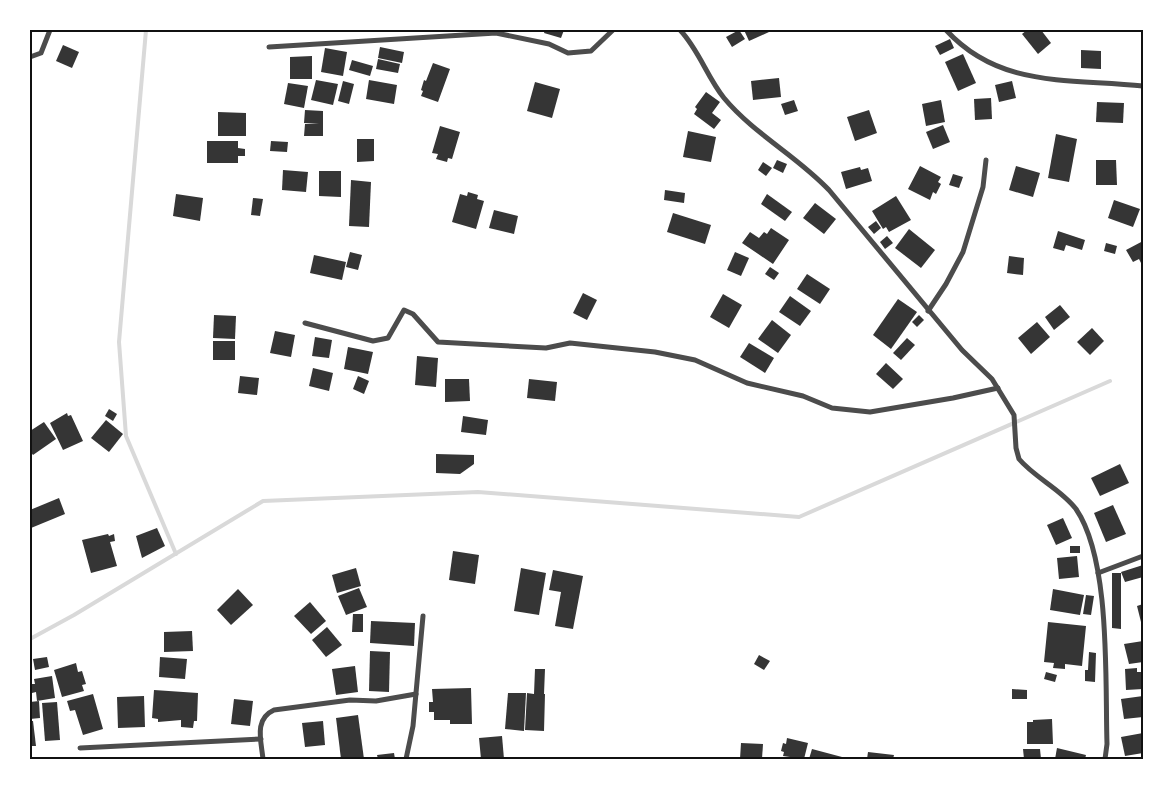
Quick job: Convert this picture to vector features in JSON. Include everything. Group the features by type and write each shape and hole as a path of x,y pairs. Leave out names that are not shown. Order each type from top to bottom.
{"street":[{"path":"30,56 40,53 50,30"},
{"path":"269,47 496,33 549,44 568,53 591,52 613,30"},
{"path":"680,30 724,98 755,128 811,171 829,190 928,310 998,388 1014,415 1016,448 1019,459 1075,508 1087,531 1102,592 1105,759"},
{"path":"946,30 961,46 986,63 1016,73 1047,79 1143,86"},
{"path":"928,310 946,284 963,252 983,187 986,160"},
{"path":"305,322 373,341 388,338 404,310 414,314 438,342 546,348 570,344 655,352 695,360 747,383 774,391 804,396 832,408 870,412 998,388"},
{"path":"1098,573 1143,556"},
{"path":"406,759 416,694 423,616"},
{"path":"263,759 261,739 263,717 274,710 350,700 376,701 416,694"},
{"path":"80,748 261,739"}],"building":[{"path":"545,30 564,30 561,38 544,33"},
{"path":"739,30 745,39 732,47 726,37"},
{"path":"744,30 768,30 769,32 749,41"},
{"path":"1027,30 1041,30 1051,43 1038,54 1022,34"},
{"path":"950,39 954,48 940,55 935,46"},
{"path":"63,45 79,52 72,68 56,61"},
{"path":"380,47 404,52 402,63 378,58"},
{"path":"325,48 347,52 343,76 321,72"},
{"path":"1081,50 1101,51 1101,69 1081,68"},
{"path":"963,54 976,83 958,91 945,62"},
{"path":"312,56 312,79 290,79 290,57"},
{"path":"378,59 400,64 398,73 376,69"},
{"path":"352,60 373,66 370,76 349,70"},
{"path":"433,63 450,69 438,102 421,96 424,80 426,81"},
{"path":"779,78 781,97 753,100 751,81"},
{"path":"316,80 338,84 333,105 311,100"},
{"path":"369,80 397,85 394,104 366,99"},
{"path":"343,81 354,84 349,104 338,101"},
{"path":"1012,81 1016,98 999,102 995,85"},
{"path":"535,82 560,89 552,118 527,111"},
{"path":"288,83 308,86 304,108 284,104"},
{"path":"706,92 720,102 712,113 721,120 714,129 694,114 697,109 695,107"},
{"path":"991,98 992,119 975,120 974,99"},
{"path":"794,100 798,111 785,115 781,104"},
{"path":"941,100 945,122 926,126 922,104"},
{"path":"1097,102 1124,103 1123,123 1096,122"},
{"path":"305,110 323,111 323,136 304,136 305,124 319,124 304,123"},
{"path":"869,110 877,133 855,141 847,117"},
{"path":"218,112 246,113 246,136 218,136"},
{"path":"943,125 950,142 933,149 926,132"},
{"path":"440,126 460,132 452,159 448,158 447,162 436,159 438,154 432,153"},
{"path":"688,131 716,137 711,162 683,157"},
{"path":"1056,134 1077,139 1069,182 1048,178"},
{"path":"357,139 374,139 374,161 357,162"},
{"path":"207,141 238,141 238,148 245,149 245,156 238,156 238,163 207,163"},
{"path":"271,141 288,142 287,152 270,151"},
{"path":"777,160 787,164 783,173 773,168"},
{"path":"1096,160 1116,160 1117,185 1096,185"},
{"path":"763,162 772,168 766,176 758,170"},
{"path":"920,166 941,177 938,182 941,184 936,194 933,192 930,200 908,189"},
{"path":"1016,166 1040,173 1033,197 1009,190"},
{"path":"860,167 861,170 868,168 872,181 846,189 841,172"},
{"path":"283,170 308,172 306,192 282,190"},
{"path":"319,171 341,171 341,197 319,196"},
{"path":"953,174 963,177 959,188 949,185"},
{"path":"351,180 371,182 369,227 349,226"},
{"path":"665,190 685,193 684,203 664,200"},
{"path":"468,192 478,195 477,199 484,201 476,229 452,222 460,194 467,196"},
{"path":"176,194 203,198 200,221 173,216"},
{"path":"767,194 792,212 785,221 761,204"},
{"path":"896,196 911,220 889,232 886,227 883,229 872,211"},
{"path":"253,198 263,199 260,216 251,215"},
{"path":"1114,200 1140,209 1133,227 1108,218"},
{"path":"815,203 836,219 824,234 803,218"},
{"path":"494,210 518,216 514,234 489,228"},
{"path":"673,213 711,225 705,244 667,232"},
{"path":"876,221 881,228 874,234 868,227"},
{"path":"771,228 789,240 773,264 742,243 750,232 759,238 764,232 767,234"},
{"path":"909,229 935,250 921,268 895,248"},
{"path":"1058,231 1085,240 1082,250 1066,245 1064,251 1053,248"},
{"path":"887,236 893,243 885,249 880,242"},
{"path":"1143,241 1143,262 1141,263 1139,259 1133,262 1126,250"},
{"path":"1106,243 1117,246 1115,254 1104,251"},
{"path":"350,252 362,255 358,270 346,267"},
{"path":"735,252 749,258 741,276 727,270"},
{"path":"314,255 346,262 342,280 310,273"},
{"path":"1009,256 1024,258 1023,275 1007,273"},
{"path":"770,267 779,273 774,280 765,274"},
{"path":"807,274 830,289 820,304 797,289"},
{"path":"583,293 597,300 587,320 573,313"},
{"path":"723,294 742,305 729,328 710,317"},
{"path":"790,296 811,311 800,326 779,312"},
{"path":"898,299 917,312 891,349 873,335"},
{"path":"1060,305 1070,317 1054,330 1045,317"},
{"path":"214,315 236,316 235,339 213,338"},
{"path":"919,315 924,320 917,327 912,322"},
{"path":"772,320 791,335 778,353 758,339"},
{"path":"1037,322 1050,337 1031,354 1018,338"},
{"path":"1092,328 1104,341 1090,355 1077,342"},
{"path":"275,331 295,335 291,357 270,353"},
{"path":"315,337 332,340 329,358 312,356"},
{"path":"907,338 915,345 901,360 893,353"},
{"path":"213,341 235,341 235,360 213,360"},
{"path":"749,343 774,358 765,373 740,357"},
{"path":"348,347 373,352 368,374 344,369"},
{"path":"417,356 438,358 436,387 415,385"},
{"path":"886,363 903,379 893,389 876,374"},
{"path":"313,368 333,373 329,391 309,386"},
{"path":"240,376 259,378 257,395 238,393"},
{"path":"358,376 369,381 364,394 353,389"},
{"path":"445,379 469,379 470,401 445,402"},
{"path":"529,379 557,382 555,401 527,398"},
{"path":"109,409 117,414 113,421 105,416"},
{"path":"67,413 68,416 71,415 83,441 63,450 50,423"},
{"path":"463,416 488,420 486,435 461,432"},
{"path":"106,420 123,434 109,452 91,438"},
{"path":"44,422 56,439 33,455 30,451 30,431"},
{"path":"436,454 474,455 474,464 460,474 436,473"},
{"path":"1120,464 1129,483 1100,496 1091,478"},
{"path":"59,498 65,514 31,528 30,510"},
{"path":"1113,505 1126,534 1106,542 1094,513"},
{"path":"1063,518 1072,538 1056,545 1047,525"},
{"path":"157,528 165,546 142,558 136,536"},
{"path":"108,534 109,536 114,534 115,541 110,542 117,566 91,573 82,540"},
{"path":"1070,546 1080,546 1080,553 1070,553"},
{"path":"453,551 479,555 475,584 449,580"},
{"path":"1077,556 1079,577 1059,579 1057,558"},
{"path":"1143,565 1143,577 1125,582 1121,572"},
{"path":"356,568 361,586 337,593 332,575"},
{"path":"521,568 546,573 539,615 514,611"},
{"path":"553,570 583,576 573,629 555,626 561,592 549,590"},
{"path":"1112,573 1121,573 1121,629 1112,628"},
{"path":"359,588 367,607 346,615 338,596"},
{"path":"238,589 253,605 231,625 217,610"},
{"path":"1053,589 1084,595 1080,615 1050,610"},
{"path":"1086,595 1094,596 1091,615 1083,614"},
{"path":"310,602 326,621 311,634 294,616"},
{"path":"1143,604 1143,621 1141,622 1137,606"},
{"path":"353,614 363,614 363,632 352,632"},
{"path":"371,621 415,623 414,646 370,643"},
{"path":"1048,622 1086,626 1082,666 1065,664 1065,669 1053,668 1054,663 1044,662"},
{"path":"327,627 342,645 326,657 312,640"},
{"path":"192,631 193,651 164,652 164,632"},
{"path":"1143,641 1143,662 1129,664 1124,644"},
{"path":"370,651 390,652 389,692 369,691"},
{"path":"1089,652 1096,653 1095,682 1085,681 1085,670 1088,670"},
{"path":"759,655 770,661 764,670 754,664"},
{"path":"47,657 49,667 35,670 33,659"},
{"path":"160,657 187,659 185,679 159,677"},
{"path":"76,663 78,672 82,671 86,684 82,685 84,691 62,697 54,670"},
{"path":"355,666 358,692 336,695 332,669"},
{"path":"1137,668 1137,672 1143,672 1143,689 1126,690 1125,669"},
{"path":"535,669 545,669 544,731 525,730 527,693 534,694"},
{"path":"1046,672 1057,675 1055,682 1044,679"},
{"path":"52,676 55,698 37,701 36,692 32,693 31,684 35,684 34,679"},
{"path":"471,688 472,724 450,724 450,720 434,720 434,712 429,712 429,702 433,702 432,689"},
{"path":"1012,689 1027,690 1027,699 1012,699"},
{"path":"154,690 198,693 197,721 194,721 193,728 181,727 181,720 158,722 158,719 152,718"},
{"path":"508,693 526,693 524,731 505,729"},
{"path":"93,694 103,729 83,735 75,710 70,711 67,701"},
{"path":"144,696 145,727 118,728 117,697"},
{"path":"1143,696 1143,717 1124,719 1121,699"},
{"path":"234,699 253,701 250,726 231,724"},
{"path":"39,701 40,718 30,719 30,702"},
{"path":"57,702 60,740 45,741 42,703"},
{"path":"358,715 364,759 341,759 336,718"},
{"path":"1052,719 1053,744 1027,744 1027,722"},
{"path":"30,721 33,721 36,746 30,746"},
{"path":"323,721 325,745 305,747 302,723"},
{"path":"1143,733 1143,753 1125,756 1121,737"},
{"path":"502,736 504,759 481,759 479,738"},
{"path":"787,738 808,743 804,759 783,756 784,752 781,751 783,743 786,744"},
{"path":"741,743 763,744 762,759 740,759"},
{"path":"1057,748 1086,755 1085,759 1055,759"},
{"path":"812,749 842,757 842,759 809,759"},
{"path":"1023,749 1040,749 1041,759 1024,759"},
{"path":"868,752 894,755 893,759 867,759"},
{"path":"394,753 395,759 378,759 377,755"}],"waterway":[{"path":"146,30 119,342 126,436 176,554"},
{"path":"30,639 74,615 263,501 478,492 799,517 1110,381"}]}
